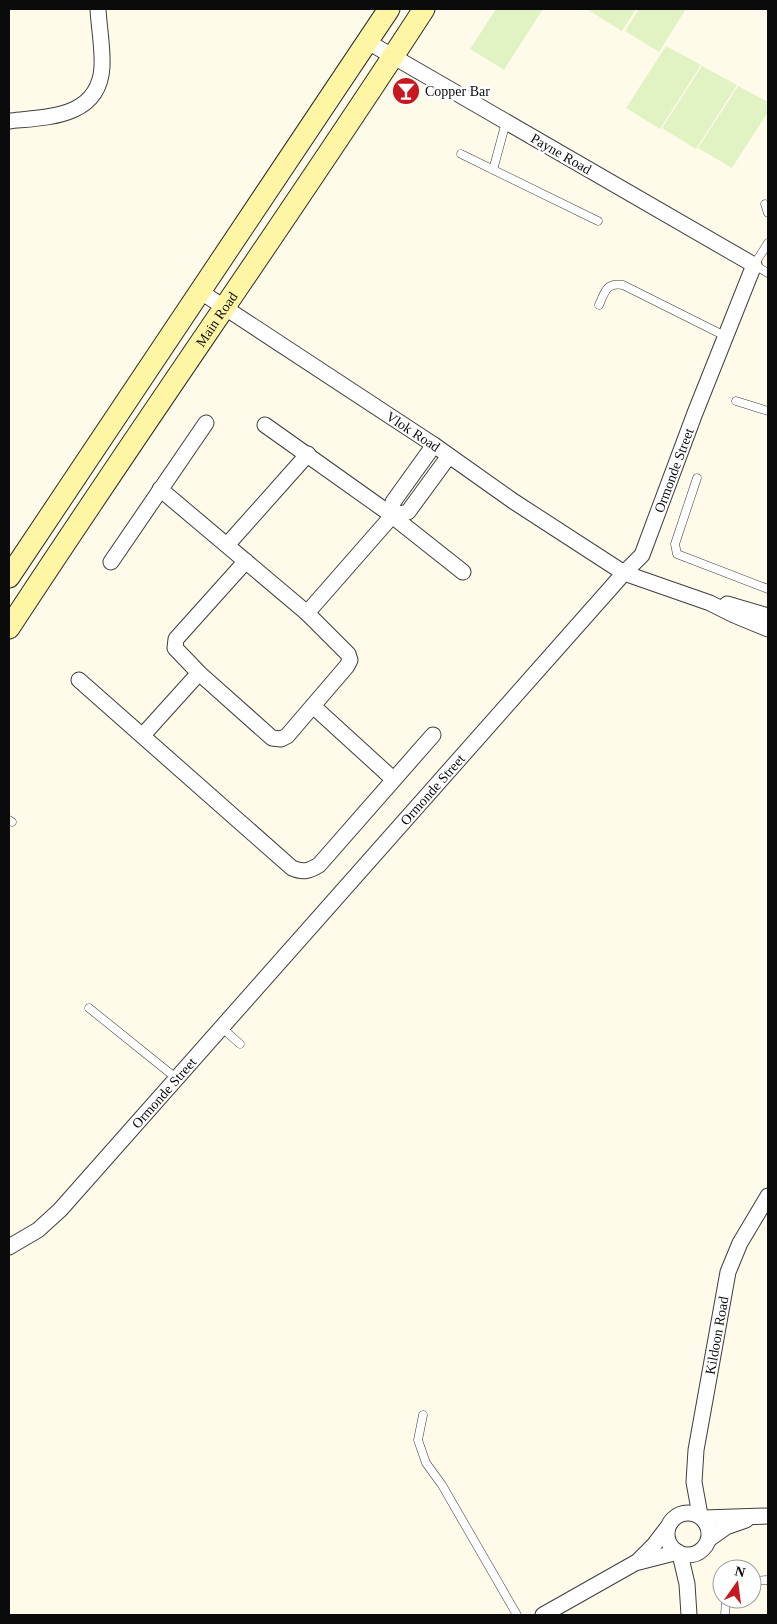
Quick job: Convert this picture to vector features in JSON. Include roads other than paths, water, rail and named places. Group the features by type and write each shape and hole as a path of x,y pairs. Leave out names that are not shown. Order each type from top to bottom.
{"main road":[{"name":"Main Road","path":"9,577 390,9"},
{"name":"Main Road","path":"9,628 89,505 225,307 424,9"}],"street":[{"path":"9,121 58,115 84,104 91,97 97,87 102,68 98,9"},
{"name":"Payne Road","path":"368,42 754,265"},
{"name":"Ormonde Street","path":"9,1247 49,1222 642,554 754,265"},
{"name":"Vlok Road","path":"201,292 624,573 710,603"},
{"path":"112,562 206,423"},
{"path":"265,425 392,516 463,572"},
{"path":"307,613 392,516 394,502 434,445"},
{"path":"227,546 308,454"},
{"path":"392,516 408,512 449,456"},
{"path":"160,489 246,561 307,613 350,657 347,666 287,736 281,739 275,739 199,673 174,648 176,639 246,561"},
{"path":"710,603 735,606 768,616"},
{"path":"710,603 768,629"},
{"path":"143,735 199,673"},
{"path":"79,680 292,868 298,871 308,871 319,864 433,735"},
{"path":"313,706 393,779"},
{"name":"Kildoon Road","path":"701,1516 694,1482 699,1429 728,1272 740,1243 768,1196"},
{"name":"Kildoon Road","path":"681,1513 694,1482"},
{"path":"543,1615 635,1563 654,1545 675,1517 681,1513 694,1513 701,1516 766,1516"},
{"path":"635,1563 679,1553 693,1555 699,1552 709,1539 709,1527 701,1516"},
{"path":"709,1539 726,1527 738,1522 766,1516"},
{"path":"668,1528 668,1542 679,1553 685,1569 689,1595 689,1615"},
{"path":"689,1595 699,1552"}],"lane":[{"path":"493,170 506,122"},
{"path":"461,154 598,221"},
{"path":"766,204 768,213"},
{"path":"768,243 754,265 768,273"},
{"path":"599,305 608,286 614,283 623,284 725,336"},
{"path":"736,401 768,410"},
{"path":"697,478 675,544 677,554 768,589"},
{"path":"89,1008 176,1078"},
{"path":"221,1027 240,1044"},
{"path":"423,1415 418,1440 426,1463 442,1486 517,1615"}],"place":[{"name":"Copper Bar","path":"406,91"}]}
